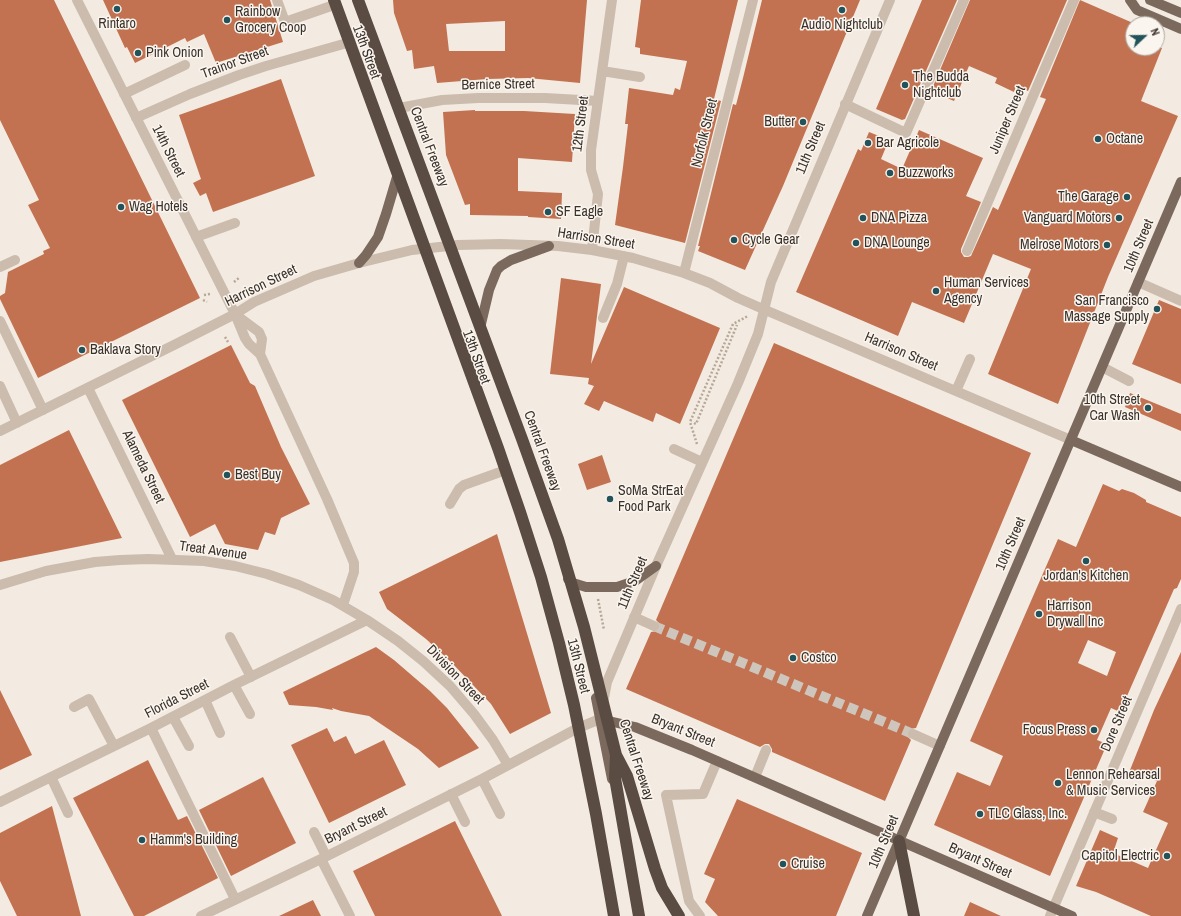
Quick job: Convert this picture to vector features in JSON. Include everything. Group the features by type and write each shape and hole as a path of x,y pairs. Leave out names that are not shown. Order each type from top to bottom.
{"highway":[{"name":"Central Freeway","path":"359,0 558,539 584,627 616,755 628,776 662,888 679,916"},
{"path":"333,2 502,461 541,577 574,704 595,807 614,916"},
{"path":"616,755 614,778 639,916"},
{"path":"899,841 914,916"}],"main road":[{"name":"13th Street","path":"359,0 543,501 568,579 587,654 600,719"},
{"path":"1130,0 1137,10 1181,29"},
{"path":"1150,0 1181,13"},
{"name":"13th Street","path":"333,2 520,519 548,608 578,728"},
{"path":"359,263 378,237 397,177"},
{"name":"10th Street","path":"867,916 1181,182"},
{"path":"480,330 489,290 497,270 511,260 549,246"},
{"name":"Harrison Street","path":"1071,440 1181,488"},
{"path":"568,579 573,583 586,587 617,587 635,581 656,566"},
{"path":"600,719 639,916"},
{"name":"Bryant Street","path":"600,719 635,727 717,761 899,841 1052,912 1072,916"},
{"path":"578,728 614,916"}],"street":[{"name":"14th Street","path":"77,0 249,344 260,354"},
{"path":"277,0 285,22 333,2"},
{"name":"12th Street","path":"592,250 598,194 591,170 591,150 612,0"},
{"name":"Norfolk Street","path":"684,273 753,0"},
{"name":"11th Street","path":"600,719 607,682 656,566 738,383 758,334 770,282 890,0"},
{"path":"845,104 906,133 964,0"},
{"name":"Juniper Street","path":"967,251 1074,0"},
{"name":"Trainor Street","path":"136,118 190,94 239,75 347,43"},
{"path":"124,94 184,65"},
{"path":"602,71 640,77"},
{"name":"Bernice Street","path":"399,108 442,100 478,98 545,98 598,101"},
{"path":"196,236 235,223"},
{"name":"Harrison Street","path":"0,431 235,314 254,302 298,282 388,255 422,248 507,244 592,250 624,256 684,273 710,283 763,309 1071,440"},
{"path":"603,318 617,284 624,256"},
{"path":"0,267 15,260"},
{"path":"1138,282 1181,301"},
{"path":"235,314 259,332 262,339 260,354 327,499 354,563 354,572 343,605"},
{"path":"0,321 43,410"},
{"path":"956,391 970,359"},
{"path":"1102,367 1129,380"},
{"path":"0,386 17,423"},
{"name":"Alameda Street","path":"88,388 172,559"},
{"path":"674,449 702,462"},
{"path":"450,504 464,485 503,471"},
{"name":"Treat Avenue","path":"0,585 46,571 95,562 172,559 204,561 235,566 267,574 299,585 343,605 367,620"},
{"name":"Dore Street","path":"1052,912 1181,609"},
{"path":"634,617 654,626"},
{"name":"Florida Street","path":"0,802 367,620"},
{"name":"Division Street","path":"367,620 417,656 450,686 474,714 493,740 508,765"},
{"path":"230,637 251,677"},
{"path":"234,685 250,714"},
{"path":"74,707 89,699 114,746"},
{"path":"205,700 220,733"},
{"path":"173,717 189,746"},
{"name":"Bryant Street","path":"202,916 482,779 578,728 600,719"},
{"path":"151,728 236,899"},
{"path":"913,734 940,746"},
{"path":"755,777 766,750"},
{"path":"700,916 689,901 666,796 703,794 717,761"},
{"path":"51,777 68,813"},
{"path":"482,779 500,814"},
{"path":"451,794 465,822"},
{"path":"1094,812 1112,820"},
{"path":"314,832 323,857 350,916"}],"path":[{"path":"234,282 240,277"},
{"path":"204,295 210,294"},
{"path":"203,300 207,302"},
{"path":"702,462 690,422 733,324 763,309"},
{"path":"694,423 696,424 737,325"},
{"path":"226,337 228,342"},
{"path":"598,599 602,626 604,630"}],"building":[{"path":"0,0 54,0 200,298 38,378 0,299 0,296 5,293 8,272 44,254 43,251 50,248 28,205 39,200 0,120"},
{"path":"103,0 270,0 283,42 216,63 204,34 187,42 185,38 135,63 127,47 125,48"},
{"path":"393,0 587,0 580,83 528,78 487,79 437,83 434,66 414,69 412,50 407,51 394,13","holes":["505,21 505,51 449,51 446,24"]},
{"path":"641,0 738,0 714,99 721,101 685,243 615,225 628,124 625,124 629,88 673,95 675,88 680,90 687,61 640,54 640,48 635,47"},
{"path":"762,0 860,0 783,186 745,270 698,251 700,246 698,246 733,104 736,105"},
{"path":"922,0 957,0 905,119 902,120 876,109"},
{"path":"970,0 1067,0 1028,91 1016,86 1014,92 995,83 997,78 969,66 954,101 931,91"},
{"path":"1080,0 1125,20 1125,56 1159,56 1141,101 1178,116 1108,277 1058,404 988,374 1031,269 993,254 964,323 912,302 898,336 796,292 858,149 861,151 869,132 889,140 881,159 902,169 919,130 983,158 966,196 981,202 961,249 964,257 971,256 993,207 998,210 1046,99 1040,97"},
{"path":"281,79 315,176 213,212 206,193 200,196 193,183 201,179 179,115"},
{"path":"475,110 575,114 572,162 518,158 518,191 562,193 561,219 528,216 470,215 470,204 465,205 446,155 443,112"},
{"path":"561,278 601,284 591,364 624,287 720,328 680,424 656,413 653,422 604,401 599,411 584,404 594,386 588,384 589,378 550,374"},
{"path":"1159,300 1181,309 1181,384 1132,364"},
{"path":"774,343 1031,453 916,728 910,729 907,732 908,737 911,740 885,801 772,752 769,744 765,744 760,747 626,689 651,632 657,631 660,628 659,623 656,620"},
{"name":"Best Buy","path":"231,345 250,383 255,386 281,447 310,504 281,518 275,535 265,532 258,550 225,544 215,524 190,537 122,400"},
{"name":"10th Street Car Wash","path":"1130,393 1181,414 1181,431 1125,407"},
{"path":"69,430 122,538 0,562 0,465"},
{"path":"602,455 611,482 587,490 578,464"},
{"path":"1103,484 1119,491 1122,489 1134,493 1146,500 1146,502 1181,517 1181,579 1177,588 1174,589 1120,712 1111,708 1097,740 1107,744 1050,876 934,825 957,772 990,786 1003,756 970,741 1058,539 1076,547","holes":["1088,640 1116,652 1107,676 1078,663"]},
{"path":"497,534 551,713 510,734 491,704 452,663 426,639 387,609 379,592"},
{"path":"376,647 394,660 430,691 447,708 479,748 439,768 418,749 369,716 332,708 333,710 289,705 283,692"},
{"path":"1181,652 1181,916 1151,916 1096,892 1076,886 1100,830 1118,838 1113,853 1148,868 1168,823 1143,812 1157,781 1130,770 1154,710"},
{"path":"0,690 32,755 0,770"},
{"path":"327,728 334,742 346,736 355,754 384,740 406,785 329,823 291,745"},
{"name":"Hamm's Building","path":"148,760 178,820 187,816 218,878 144,916 134,916 73,798"},
{"path":"263,777 296,843 231,876 199,810"},
{"name":"Cruise","path":"737,799 862,853 836,916 718,916 705,902 715,879 704,874"},
{"path":"52,806 81,916 17,916 0,881 0,833"},
{"path":"455,821 502,916 375,916 353,871"},
{"path":"313,900 321,916 279,916"},
{"path":"970,902 1001,916 964,916"}],"tunnel":[{"path":"654,626 913,734"}],"place":[{"name":"Rintaro","path":"117,9"},
{"name":"Audio Nightclub","path":"842,10"},
{"name":"Rainbow Grocery Coop","path":"227,20"},
{"name":"Pink Onion","path":"138,53"},
{"name":"The Budda Nightclub","path":"905,85"},
{"name":"Butter","path":"803,122"},
{"name":"Octane","path":"1098,139"},
{"name":"Bar Agricole","path":"868,143"},
{"name":"Buzzworks","path":"890,173"},
{"name":"The Garage","path":"1127,197"},
{"name":"Wag Hotels","path":"121,207"},
{"name":"SF Eagle","path":"548,212"},
{"name":"DNA Pizza","path":"863,218"},
{"name":"Vanguard Motors","path":"1119,218"},
{"name":"Cycle Gear","path":"734,240"},
{"name":"DNA Lounge","path":"856,243"},
{"name":"Melrose Motors","path":"1107,245"},
{"name":"Human Services Agency","path":"936,291"},
{"name":"San Francisco Massage Supply","path":"1157,309"},
{"name":"Baklava Story","path":"82,350"},
{"name":"10th Street Car Wash","path":"1148,408"},
{"name":"Best Buy","path":"227,475"},
{"name":"SoMa StrEat Food Park","path":"610,499"},
{"name":"Jordan's Kitchen","path":"1086,561"},
{"name":"Harrison Drywall Inc","path":"1039,614"},
{"name":"Costco","path":"793,658"},
{"name":"Focus Press","path":"1094,730"},
{"name":"Lennon Rehearsal & Music Services","path":"1058,783"},
{"name":"TLC Glass, Inc.","path":"980,814"},
{"name":"Hamm's Building","path":"142,840"},
{"name":"Capitol Electric","path":"1167,856"},
{"name":"Cruise","path":"783,864"}]}
